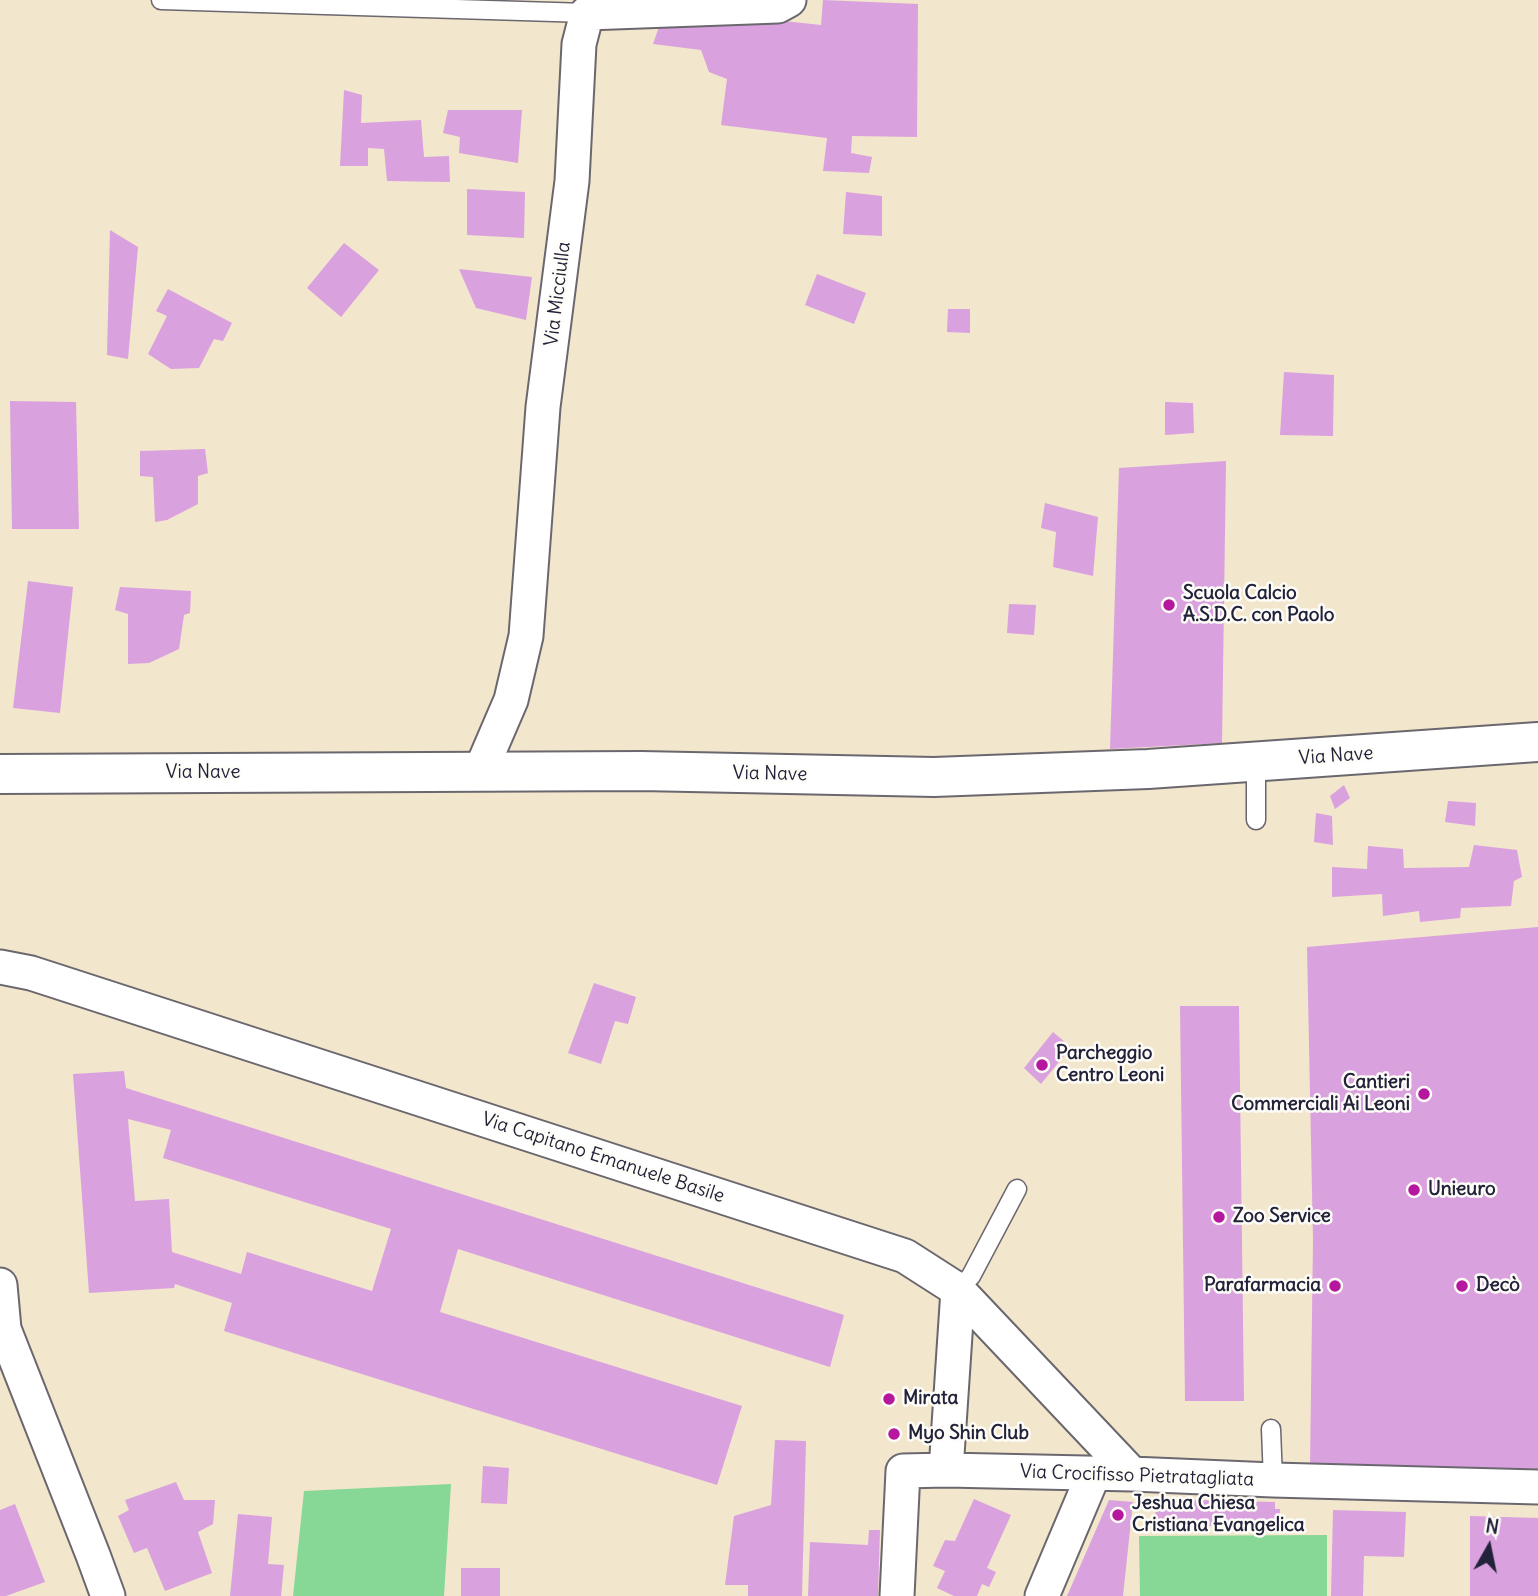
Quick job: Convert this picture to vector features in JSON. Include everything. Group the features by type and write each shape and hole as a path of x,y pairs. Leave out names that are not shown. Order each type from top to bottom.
{"street":[{"path":"587,13 778,6 789,0"},
{"name":"Via Micciulla","path":"480,772 510,700 526,636 543,407 572,181 579,44 587,13"},
{"name":"Via Nave","path":"0,774 641,771 934,777 1148,769 1538,742"},
{"name":"Via Capitano Emanuele Basile","path":"0,967 31,973 905,1256 958,1290 1132,1474"},
{"path":"0,1285 2,1332 108,1596"},
{"path":"946,1469 958,1290"},
{"name":"Via Crocifisso Pietratagliata","path":"897,1596 903,1471 946,1469 1538,1486"},
{"path":"1042,1596 1094,1473"}],"lane":[{"path":"161,0 587,13"},
{"path":"1256,762 1256,820"},
{"path":"958,1290 971,1276 1017,1189"},
{"path":"1271,1429 1273,1480"}],"green space":[{"path":"451,1484 444,1596 293,1596 304,1491"},
{"path":"1327,1535 1327,1596 1140,1596 1139,1536"}],"building":[{"path":"823,0 918,4 917,137 852,136 851,153 872,157 869,173 823,171 827,138 721,125 727,79 709,72 701,50 653,44 662,18 730,25 737,16 821,25"},
{"path":"344,90 362,95 361,123 421,120 424,157 449,156 450,182 387,181 384,149 368,148 368,166 340,166"},
{"path":"448,110 522,110 518,163 459,153 460,137 443,133"},
{"path":"467,189 525,192 524,238 467,235"},
{"path":"846,192 882,196 882,236 843,234"},
{"path":"110,230 138,247 128,359 107,355"},
{"path":"344,243 379,270 341,317 307,288"},
{"path":"459,269 532,277 526,320 476,308"},
{"path":"817,274 866,293 854,324 805,305"},
{"path":"168,289 232,323 223,341 214,339 199,368 171,369 148,354 167,316 156,311"},
{"path":"948,309 970,309 970,333 947,332"},
{"path":"1284,372 1334,375 1333,436 1280,435"},
{"path":"10,401 76,402 79,529 12,529"},
{"path":"1165,402 1193,403 1194,433 1165,435"},
{"path":"205,449 208,473 198,476 198,504 167,520 155,522 153,477 140,476 140,451"},
{"name":"Scuola Calcio A.S.D.C. con Paolo","path":"1226,461 1222,743 1110,749 1119,468"},
{"path":"1045,503 1098,517 1093,576 1053,567 1056,532 1041,528"},
{"path":"28,581 73,587 60,713 13,708"},
{"path":"120,587 191,591 190,613 184,615 179,649 149,663 128,664 128,614 115,610"},
{"path":"1009,604 1036,605 1034,635 1007,633"},
{"path":"1344,785 1350,798 1335,809 1330,796"},
{"path":"1448,801 1476,803 1475,826 1445,822"},
{"path":"1316,813 1332,816 1333,845 1314,842"},
{"path":"1474,845 1517,850 1522,877 1514,881 1511,906 1461,908 1460,918 1420,922 1419,911 1383,916 1382,894 1332,897 1332,867 1367,869 1368,846 1403,849 1404,868 1469,867"},
{"name":"Cantieri Commerciali Ai Leoni","path":"1538,927 1538,1477 1310,1466 1313,1240 1307,947"},
{"path":"594,983 636,997 628,1024 615,1021 601,1064 568,1053"},
{"path":"1180,1006 1239,1006 1244,1401 1185,1401"},
{"path":"1053,1032 1071,1047 1041,1084 1024,1068"},
{"path":"124,1071 126,1088 844,1315 830,1367 458,1249 440,1312 742,1406 717,1485 224,1331 232,1303 175,1284 174,1288 89,1293 73,1074","holes":["128,1119 171,1130 163,1158 391,1229 372,1291 247,1252 241,1274 172,1252 169,1199 135,1201"]},
{"path":"775,1440 806,1441 802,1596 748,1596 748,1585 725,1585 734,1516 771,1505"},
{"path":"483,1466 509,1468 507,1504 481,1503"},
{"path":"176,1482 184,1500 215,1500 213,1524 198,1532 212,1573 165,1591 147,1548 134,1553 118,1516 129,1510 125,1500"},
{"path":"974,1499 1011,1515 987,1568 996,1572 989,1587 982,1584 977,1596 954,1596 937,1588 945,1571 933,1566 945,1540 955,1541"},
{"path":"1156,1499 1275,1502 1275,1509 1280,1509 1279,1527 1155,1525"},
{"path":"1109,1500 1133,1502 1123,1596 1067,1596"},
{"path":"15,1504 45,1582 0,1596 0,1510"},
{"path":"1333,1510 1406,1512 1404,1557 1364,1556 1363,1596 1331,1596"},
{"path":"238,1514 272,1517 268,1564 284,1565 281,1596 230,1596"},
{"path":"1470,1516 1538,1518 1538,1596 1470,1596"},
{"path":"869,1530 880,1530 878,1596 808,1596 810,1542 868,1545"},
{"path":"461,1568 500,1568 500,1596 461,1596"}],"place":[{"name":"Scuola Calcio A.S.D.C. con Paolo","path":"1169,605"},
{"name":"Parcheggio Centro Leoni","path":"1042,1065"},
{"name":"Cantieri Commerciali Ai Leoni","path":"1424,1094"},
{"name":"Unieuro","path":"1414,1190"},
{"name":"Zoo Service","path":"1219,1217"},
{"name":"Parafarmacia","path":"1335,1286"},
{"name":"Decò","path":"1462,1286"},
{"name":"Mirata","path":"889,1399"},
{"name":"Myo Shin Club","path":"894,1434"},
{"name":"Jeshua Chiesa Cristiana Evangelica","path":"1118,1515"}]}
